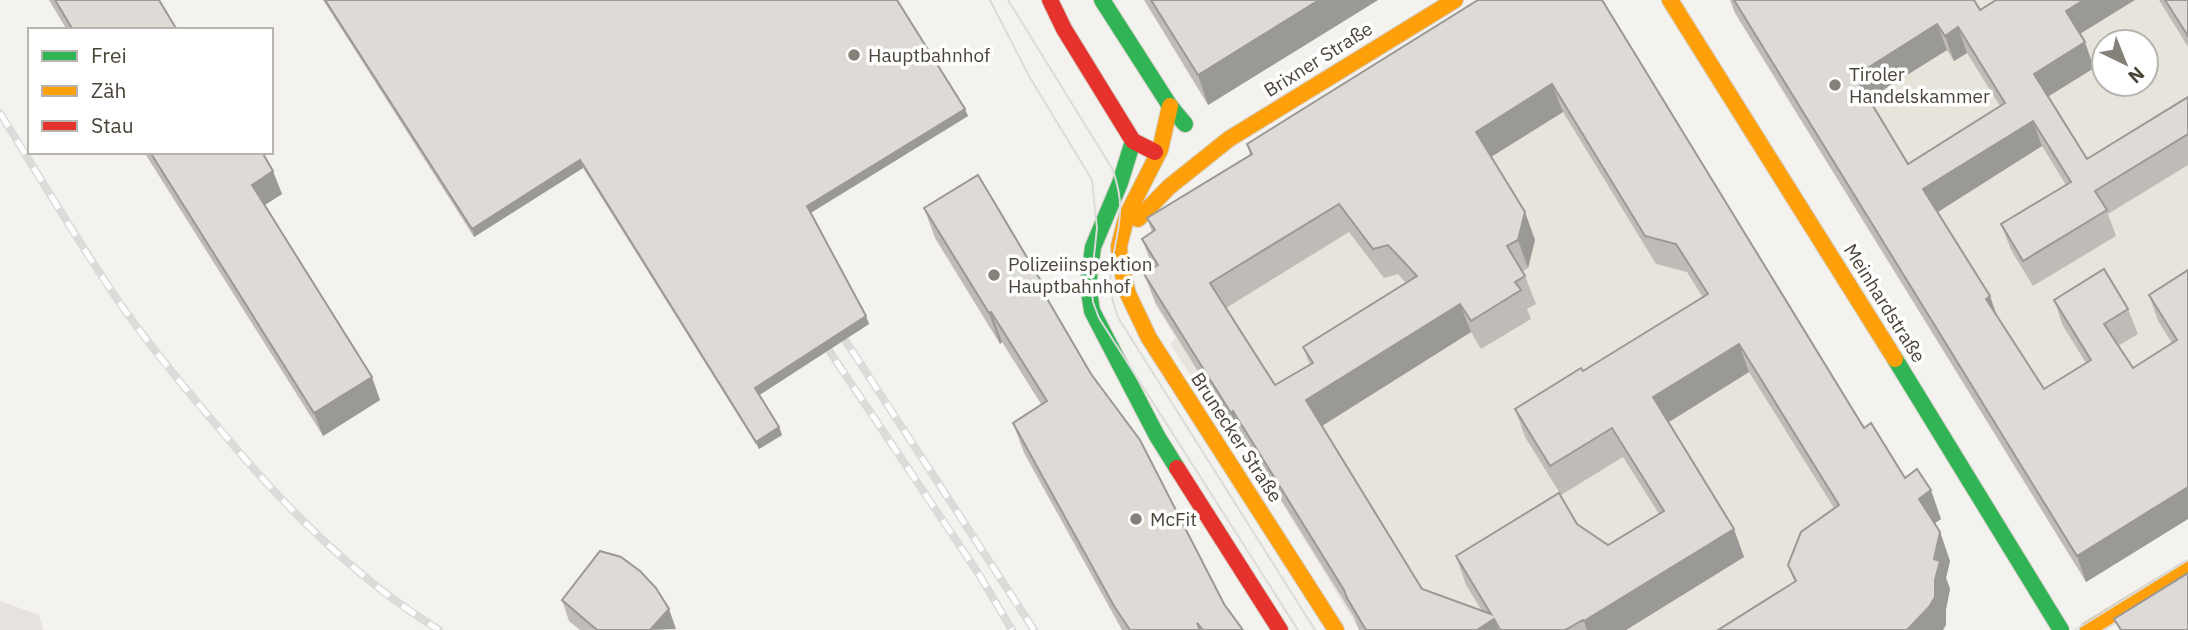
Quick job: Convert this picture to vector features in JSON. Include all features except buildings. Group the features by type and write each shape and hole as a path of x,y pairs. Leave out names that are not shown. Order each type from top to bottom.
{"street":[{"path":"1050,0 1064,29 1133,141 1159,154 1188,160 1201,144"},
{"path":"1102,0 1170,106 1201,144"},
{"name":"Brixner Straße","path":"1201,144 1229,139 1455,0"},
{"name":"Meinhardstraße","path":"1670,0 2061,630"},
{"path":"1119,259 1121,233 1126,216 1159,154 1168,130 1170,106"},
{"path":"1133,141 1121,183 1093,247 1088,267 1092,311 1145,415 1280,630"},
{"path":"1119,259 1126,238 1147,208 1201,144"},
{"name":"Brunecker Straße","path":"1119,259 1125,287 1136,317 1336,630"},
{"path":"2088,630 2188,569"}],"shaded area":[{"path":"1732,0 2188,0 2188,518 2043,511 1735,13 1739,11"},
{"path":"1500,23 1936,584 1947,615 1943,630 1359,630 1244,440 1235,445 1170,344 1176,338 1154,303 1168,293 1152,267"},
{"path":"0,601 39,615 43,630 0,630"}],"tram line":[{"path":"990,0 1029,76 1092,180 1097,228 1091,284 1093,302 1099,318 1298,630"},
{"path":"1008,0 1113,170 1120,206 1110,277 1119,319 1315,630"},
{"path":"2075,630 2188,560"},
{"path":"2103,630 2133,612"}],"railway":[{"path":"0,113 119,302 166,365 217,426 267,483 320,537 377,586 439,630"},
{"path":"834,323 1034,630"},
{"path":"818,334 980,576 1012,630"}],"traffic: fast":[{"path":"1102,0 1170,106 1185,124"},
{"path":"1133,141 1120,183 1093,247 1088,285 1092,311 1157,436 1177,468"},
{"path":"1895,359 2061,630"}],"traffic: slow":[{"path":"1138,219 1169,187 1229,139 1455,0"},
{"path":"1670,0 1895,359"},
{"path":"1170,106 1160,150 1127,215 1119,246 1128,294 1149,338 1336,630"},
{"path":"2088,630 2188,569"}],"traffic: jam":[{"path":"1050,0 1064,29 1133,141 1155,152"},
{"path":"1177,468 1280,630"}],"place":[{"name":"Hauptbahnhof","path":"854,55"},
{"name":"Tiroler Handelskammer","path":"1835,85"},
{"name":"Polizeiinspektion Hauptbahnhof","path":"994,275"},
{"name":"McFit","path":"1136,519"}]}
